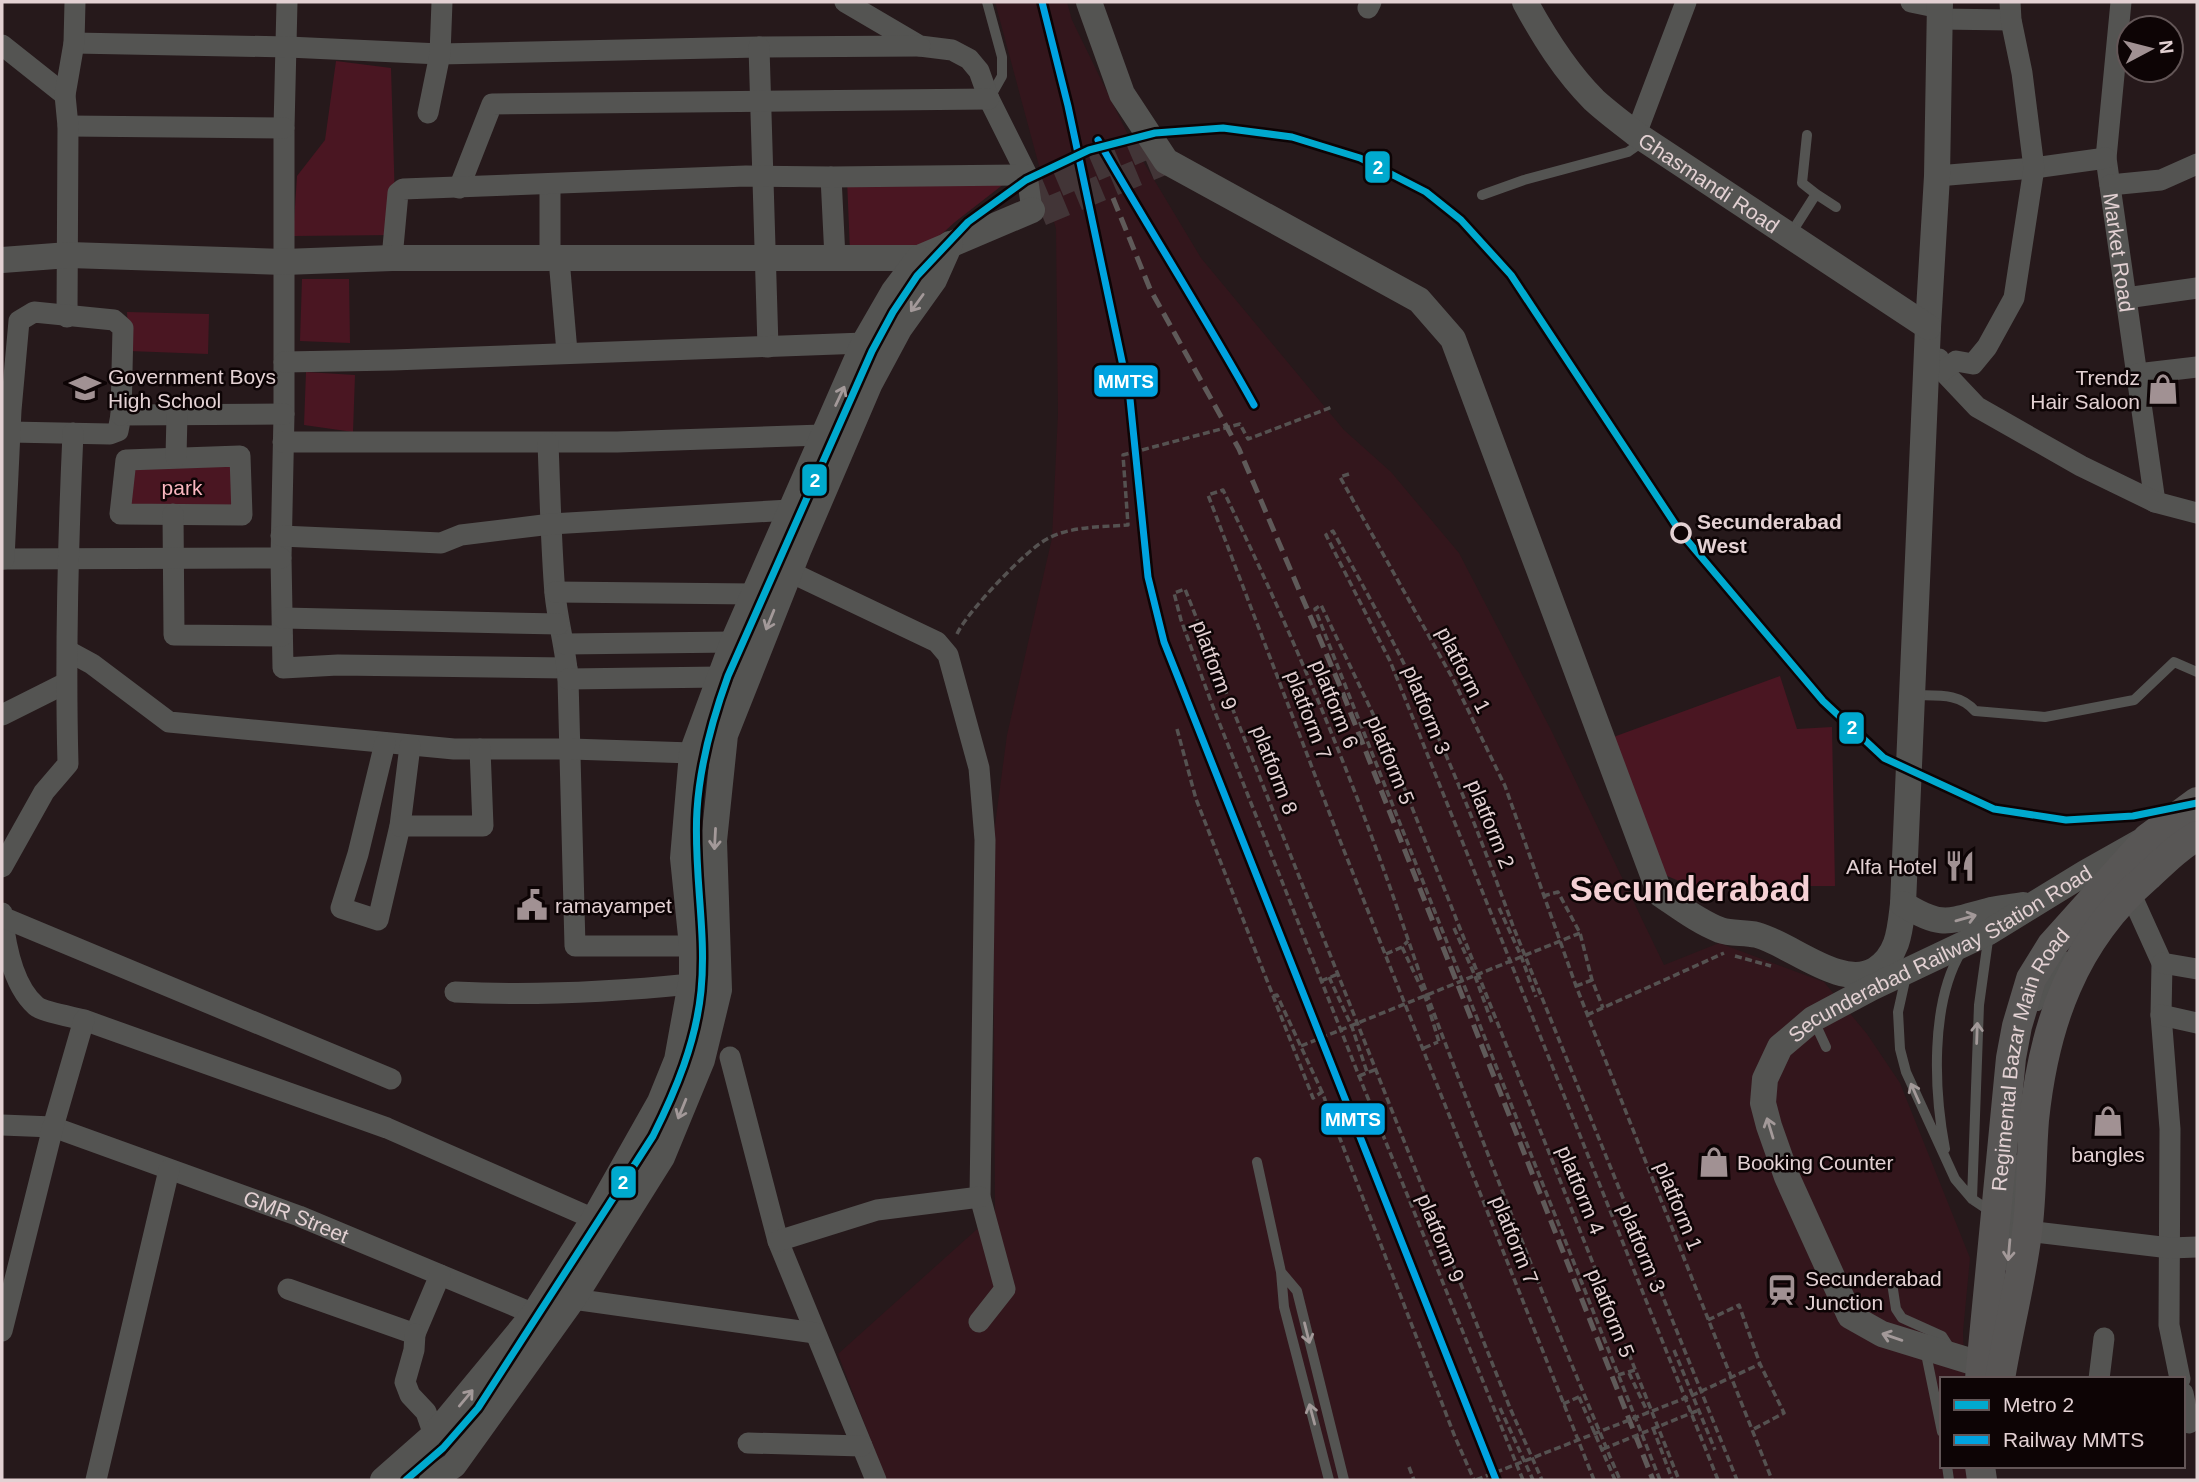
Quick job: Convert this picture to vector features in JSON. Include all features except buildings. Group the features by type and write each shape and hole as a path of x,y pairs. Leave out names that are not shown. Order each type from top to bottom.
{"main road":[{"name":"Regimental Bazar Main Road","path":"1983,1370 2008,1336 2012,1222 2011,1058 2031,979 2052,944 2148,838 2197,802"},
{"name":"Regimental Bazar Main Road","path":"1983,1370 2034,1120 2044,1055 2068,980 2080,957 2126,894 2184,843 2197,836"}],"street":[{"path":"67,317 68,126 65,95 74,43 75,2"},
{"path":"287,2 281,536 283,668 338,665 720,677"},
{"path":"428,113 440,54 442,2"},
{"path":"845,2 920,46"},
{"path":"1089,2 1122,94 1166,161 1419,300 1453,339 1660,894 1721,930 1757,935 1852,977 1867,975 1886,963 1899,939 1903,904 1937,176 1939,10"},
{"name":"Ghasmandi Road","path":"1524,2 1544,38 1594,100 1641,137 1928,327"},
{"path":"1641,137 1686,2"},
{"path":"1911,2 1939,10 2011,11 2034,168 2014,298 1987,346 1973,364 1956,361 1943,371"},
{"name":"Market Road","path":"2121,2 2106,158 2155,502"},
{"path":"2,260 69,255 284,261 392,258 919,258 1032,210 1027,175 989,99 979,71 970,59 952,50 920,46 759,47 440,54 288,47 74,43"},
{"path":"2,45 65,95"},
{"path":"759,47 768,346"},
{"path":"458,188 492,104 989,99"},
{"path":"68,126 284,128"},
{"path":"1937,176 2034,168 2106,158"},
{"path":"2110,185 2161,180 2197,164"},
{"path":"392,258 398,193 403,189 763,176 1027,175"},
{"path":"831,177 835,258"},
{"path":"550,184 555,259 566,352"},
{"path":"802,512 822,435 876,345 899,329 934,280 950,244"},
{"path":"432,1480 454,1465 573,1299 662,1157 689,1062 719,990 714,841 725,735 778,569 802,512 870,383 876,345 894,291 919,258"},
{"path":"2126,298 2197,288"},
{"path":"10,432 110,434 118,431 121,415 123,328 114,320 34,312 19,321 6,410 10,432 3,559 281,558"},
{"path":"1928,327 1943,371 1977,407 2081,466 2155,502 2197,513"},
{"path":"284,362 768,346 876,345"},
{"path":"2137,373 2197,367"},
{"path":"121,415 284,414"},
{"path":"176,457 177,415"},
{"path":"2,867 44,792 68,764 66,683 73,433"},
{"path":"283,442 548,443 822,435"},
{"path":"548,443 555,592 568,674 575,946 692,946"},
{"path":"240,456 242,515 120,514 126,460 176,457 240,456"},
{"path":"281,536 441,543 461,536 551,524 802,512"},
{"path":"173,514 174,635 283,627 562,634 733,642"},
{"path":"778,569 937,642 948,655 979,768 985,840 980,1197 1005,1289 979,1322"},
{"path":"383,1480 434,1435 534,1314 594,1219 660,1102 689,1062 692,946 683,858 692,753 733,642 754,594 778,569"},
{"path":"555,592 754,594"},
{"path":"68,651 92,664 169,722 410,746 692,753 723,757"},
{"path":"2,715 66,683"},
{"path":"385,743 358,854 341,908 378,920 400,826 410,746"},
{"path":"400,826 483,826 480,749"},
{"name":"Secunderabad Railway Station Road","path":"1983,1370 1925,1347 1882,1334 1850,1316 1787,1177 1763,1103 1765,1079 1780,1046 1813,1019 1965,945 2148,838"},
{"path":"2126,894 2162,963 2161,1015 2170,1129 2169,1325 2180,1377"},
{"path":"1903,904 1925,916 1951,922 1992,910 2035,903"},
{"path":"2,915 8,957 18,981 37,1007 84,1020 387,1128 594,1219"},
{"path":"2,915 391,1079"},
{"path":"2162,963 2197,969"},
{"path":"455,992 505,995 608,993 719,976"},
{"path":"2161,1015 2197,1023"},
{"path":"2,1332 53,1127 84,1020"},
{"path":"730,1057 778,1241 876,1480"},
{"name":"GMR Street","path":"2,1125 53,1127 299,1216 534,1314"},
{"path":"96,1480 169,1170"},
{"path":"778,1241 877,1210 980,1197"},
{"path":"2012,1222 2171,1248 2197,1247"},
{"path":"434,1435 426,1412 410,1395 405,1382 414,1350 415,1334 440,1275"},
{"path":"288,1289 415,1334"},
{"path":"573,1299 815,1333"},
{"path":"2099,1377 2104,1338"},
{"path":"2185,1402 2190,1424"},
{"path":"748,1443 862,1446"}],"lane":[{"path":"987,2 1002,57 1002,76 989,99"},
{"path":"1807,135 1802,183 1836,207"},
{"path":"1482,195 1524,180 1628,152 1641,137"},
{"path":"1790,235 1816,194"},
{"path":"1912,695 1947,696 1966,701 1975,711 2045,717 2134,700 2174,662 2197,672"},
{"path":"2090,923 2126,894"},
{"path":"1972,1199 1979,1006 1989,932"},
{"path":"1949,1169 1936,1091 1937,1060 1947,983 1965,945"},
{"path":"2034,1019 2040,999 2066,950"},
{"path":"1907,971 1898,1012 1900,1049 1906,1072 1949,1169 1972,1199 2012,1222"},
{"path":"1813,1019 1826,1047"},
{"path":"2008,1273 2016,1150"},
{"path":"1257,1162 1281,1272 1284,1307 1329,1480"},
{"path":"1281,1272 1297,1291 1344,1480"},
{"path":"1892,1283 1897,1313 1902,1318 1942,1336 1983,1370"},
{"path":"2007,1286 2008,1336"},
{"path":"1925,1347 1940,1422"}],"path":[{"path":"948,655 961,625 972,610 1046,539 1071,532 1128,525 1122,455 1240,424 1248,439 1332,407"},
{"name":"platform 1","path":"1349,474 1340,477 1453,679 1505,786 1587,1015 1772,1480"},
{"name":"platform 6","path":"1218,492 1223,490 1273,592 1381,863 1445,1041 1581,1396 1620,1480"},
{"name":"platform 7","path":"1218,492 1208,495 1339,838 1594,1480"},
{"name":"platform 2","path":"1333,531 1421,698 1489,860 1737,1480"},
{"name":"platform 3","path":"1333,531 1326,535 1390,661 1718,1480"},
{"name":"platform 8","path":"1174,593 1185,589 1508,1404 1542,1480"},
{"name":"platform 9","path":"1174,593 1181,620 1213,707 1523,1480"},
{"name":"platform 4","path":"1321,606 1384,737 1456,927 1679,1480"},
{"name":"platform 5","path":"1321,606 1315,609 1660,1480"},
{"path":"1177,729 1196,799 1275,995 1313,1098 1322,1092"},
{"path":"1543,896 1558,892 1580,933 1592,980 1603,1008"},
{"path":"1490,908 1499,908 1505,904"},
{"path":"1499,908 1536,997"},
{"path":"1443,930 1456,927 1494,1022 1482,1028"},
{"path":"1301,1046 1580,933"},
{"path":"1386,954 1409,941"},
{"path":"1402,947 1425,996 1438,1042"},
{"path":"1587,1015 1724,953 1777,968"},
{"path":"1321,981 1338,974"},
{"path":"1329,977 1352,1027 1367,1072"},
{"path":"1576,986 1592,980"},
{"path":"1275,995 1322,1092 1455,1437 1475,1480 1693,1395 1760,1364"},
{"path":"1528,1002 1536,997 1543,998"},
{"path":"1423,1048 1445,1041"},
{"path":"1359,1076 1377,1069"},
{"path":"1708,1320 1739,1305 1760,1364 1784,1413 1752,1430"},
{"path":"1666,1350 1674,1350 1681,1344"},
{"path":"1674,1350 1715,1450"},
{"path":"1635,1370 1629,1373 1648,1412"},
{"name":"platform 5","path":"1618,1375 1629,1373"},
{"path":"1563,1404 1581,1396 1615,1480"},
{"path":"1494,1412 1508,1404"},
{"path":"1500,1408 1533,1480"},
{"path":"1603,1449 1699,1410"},
{"path":"1653,1429 1669,1480"},
{"path":"1709,1458 1715,1450 1723,1448"},
{"path":"1409,1467 1414,1480"},
{"name":"platform 4","path":"1669,1480 1673,1468"}],"shaded area":[{"path":"995,2 1067,2 1072,20 1132,143 1201,258 1344,430 1391,472 1459,553 1552,732 1664,965 1719,943 1824,982 1867,1034 1900,1083 1970,1258 1963,1332 1965,1377 1940,1377 1940,1468 1970,1468 1971,1480 886,1480 838,1354 995,1213 993,840 1007,735 1052,538 1058,414 1056,229"}],"green space":[{"path":"336,61 391,68 396,235 293,236 297,176 325,140"},
{"path":"847,179 1009,180 923,251 850,252"},
{"path":"302,279 349,279 350,343 300,341"},
{"path":"127,312 209,314 208,354 129,351"},
{"path":"306,372 355,375 353,432 304,425"},
{"name":"park","path":"237,461 238,512 124,511 129,463"},
{"path":"1780,676 1797,729 1832,727 1835,886 1691,886 1660,873 1608,739"}],"tunnel":[{"path":"1154,143 1034,194 1032,210 1041,213 1166,161"}],"railway":[{"path":"1113,198 1150,289 1239,449 1340,686 1653,1480"}],"metro line":[{"name":"2","path":"406,1480 443,1448 478,1408 653,1136 670,1101 690,1047 701,991 702,946 696,833 701,775 712,725 728,676 872,351 917,276 968,222 1026,180 1089,150 1155,133 1223,128 1292,137 1360,158 1426,192 1461,220 1511,275 1681,533 1823,701 1884,758 1994,809 2066,820 2133,816 2197,803"}],"rail line":[{"name":"MMTS","path":"1042,2 1068,106 1130,399 1148,577 1164,642 1496,1480"},
{"name":"MMTS","path":"1098,140 1254,405"}],"place":[{"name":"Government Boys High School","path":"85,388"},
{"name":"Trendz Hair Saloon","path":"2163,389"},
{"name":"Secunderabad West","path":"1681,533"},
{"name":"Alfa Hotel","path":"1960,866"},
{"name":"ramayampet","path":"532,905"},
{"name":"bangles","path":"2108,1121"},
{"name":"Booking Counter","path":"1714,1162"},
{"name":"Secunderabad Junction","path":"1782,1290"}],"district":[{"name":"Secunderabad","path":"1690,888"}]}
